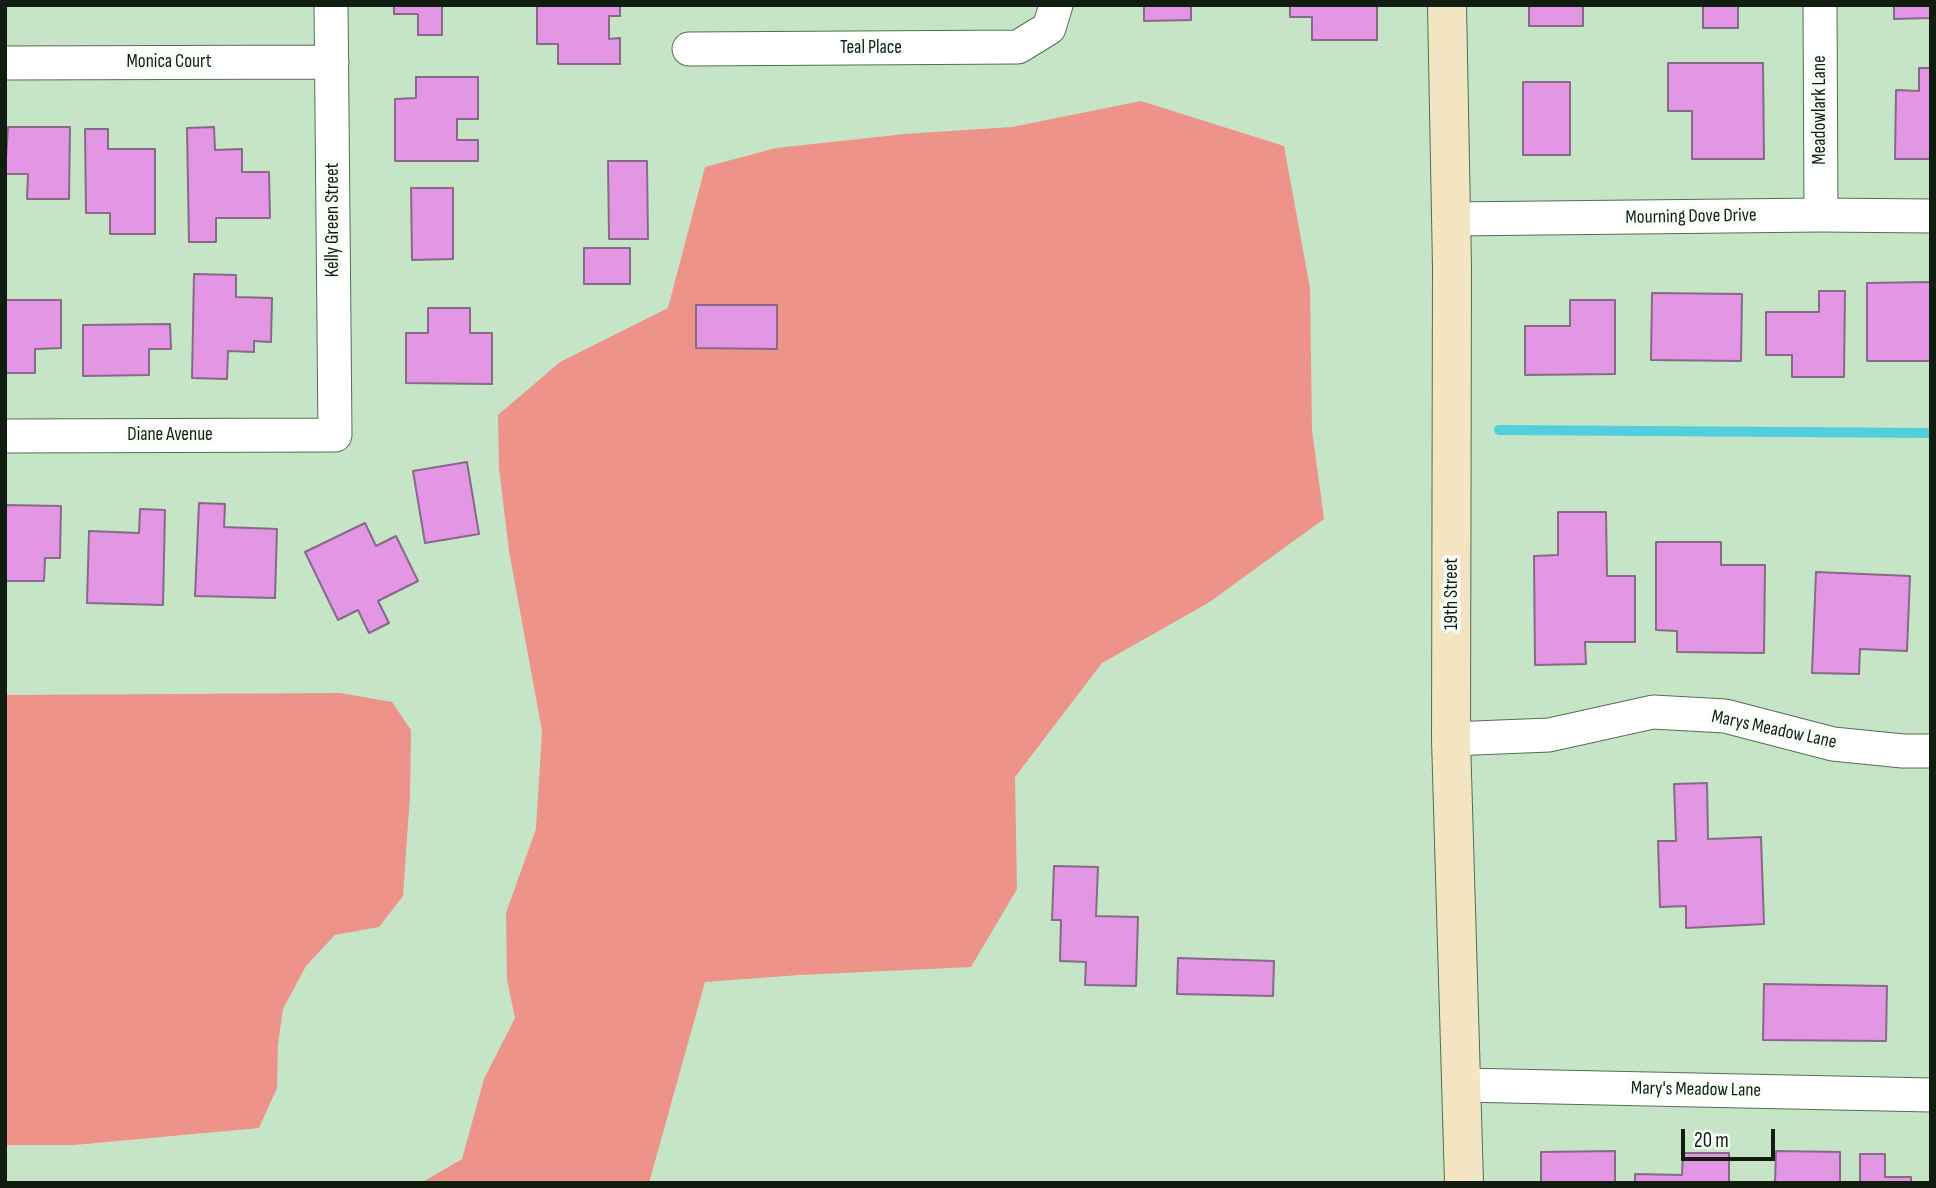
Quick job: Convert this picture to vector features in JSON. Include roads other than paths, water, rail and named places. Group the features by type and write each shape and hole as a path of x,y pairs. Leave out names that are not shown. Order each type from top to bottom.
{"street":[{"name":"Kelly Green Street","path":"331,5 335,435"},
{"name":"19th Street","path":"1447,5 1451,219 1451,739 1464,1183"},
{"name":"Meadowlark Lane","path":"1820,5 1821,215"},
{"name":"Teal Place","path":"689,49 1018,47 1053,17"},
{"name":"Monica Court","path":"5,63 332,62"},
{"name":"Mourning Dove Drive","path":"1451,219 1931,216"},
{"name":"Diane Avenue","path":"5,436 335,435"},
{"name":"Marys Meadow Lane","path":"1451,739 1549,736 1653,712 1725,716 1833,744 1931,751"},
{"name":"Mary's Meadow Lane","path":"1461,1085 1931,1095"}],"waterway":[{"path":"1499,430 1931,433"}]}
